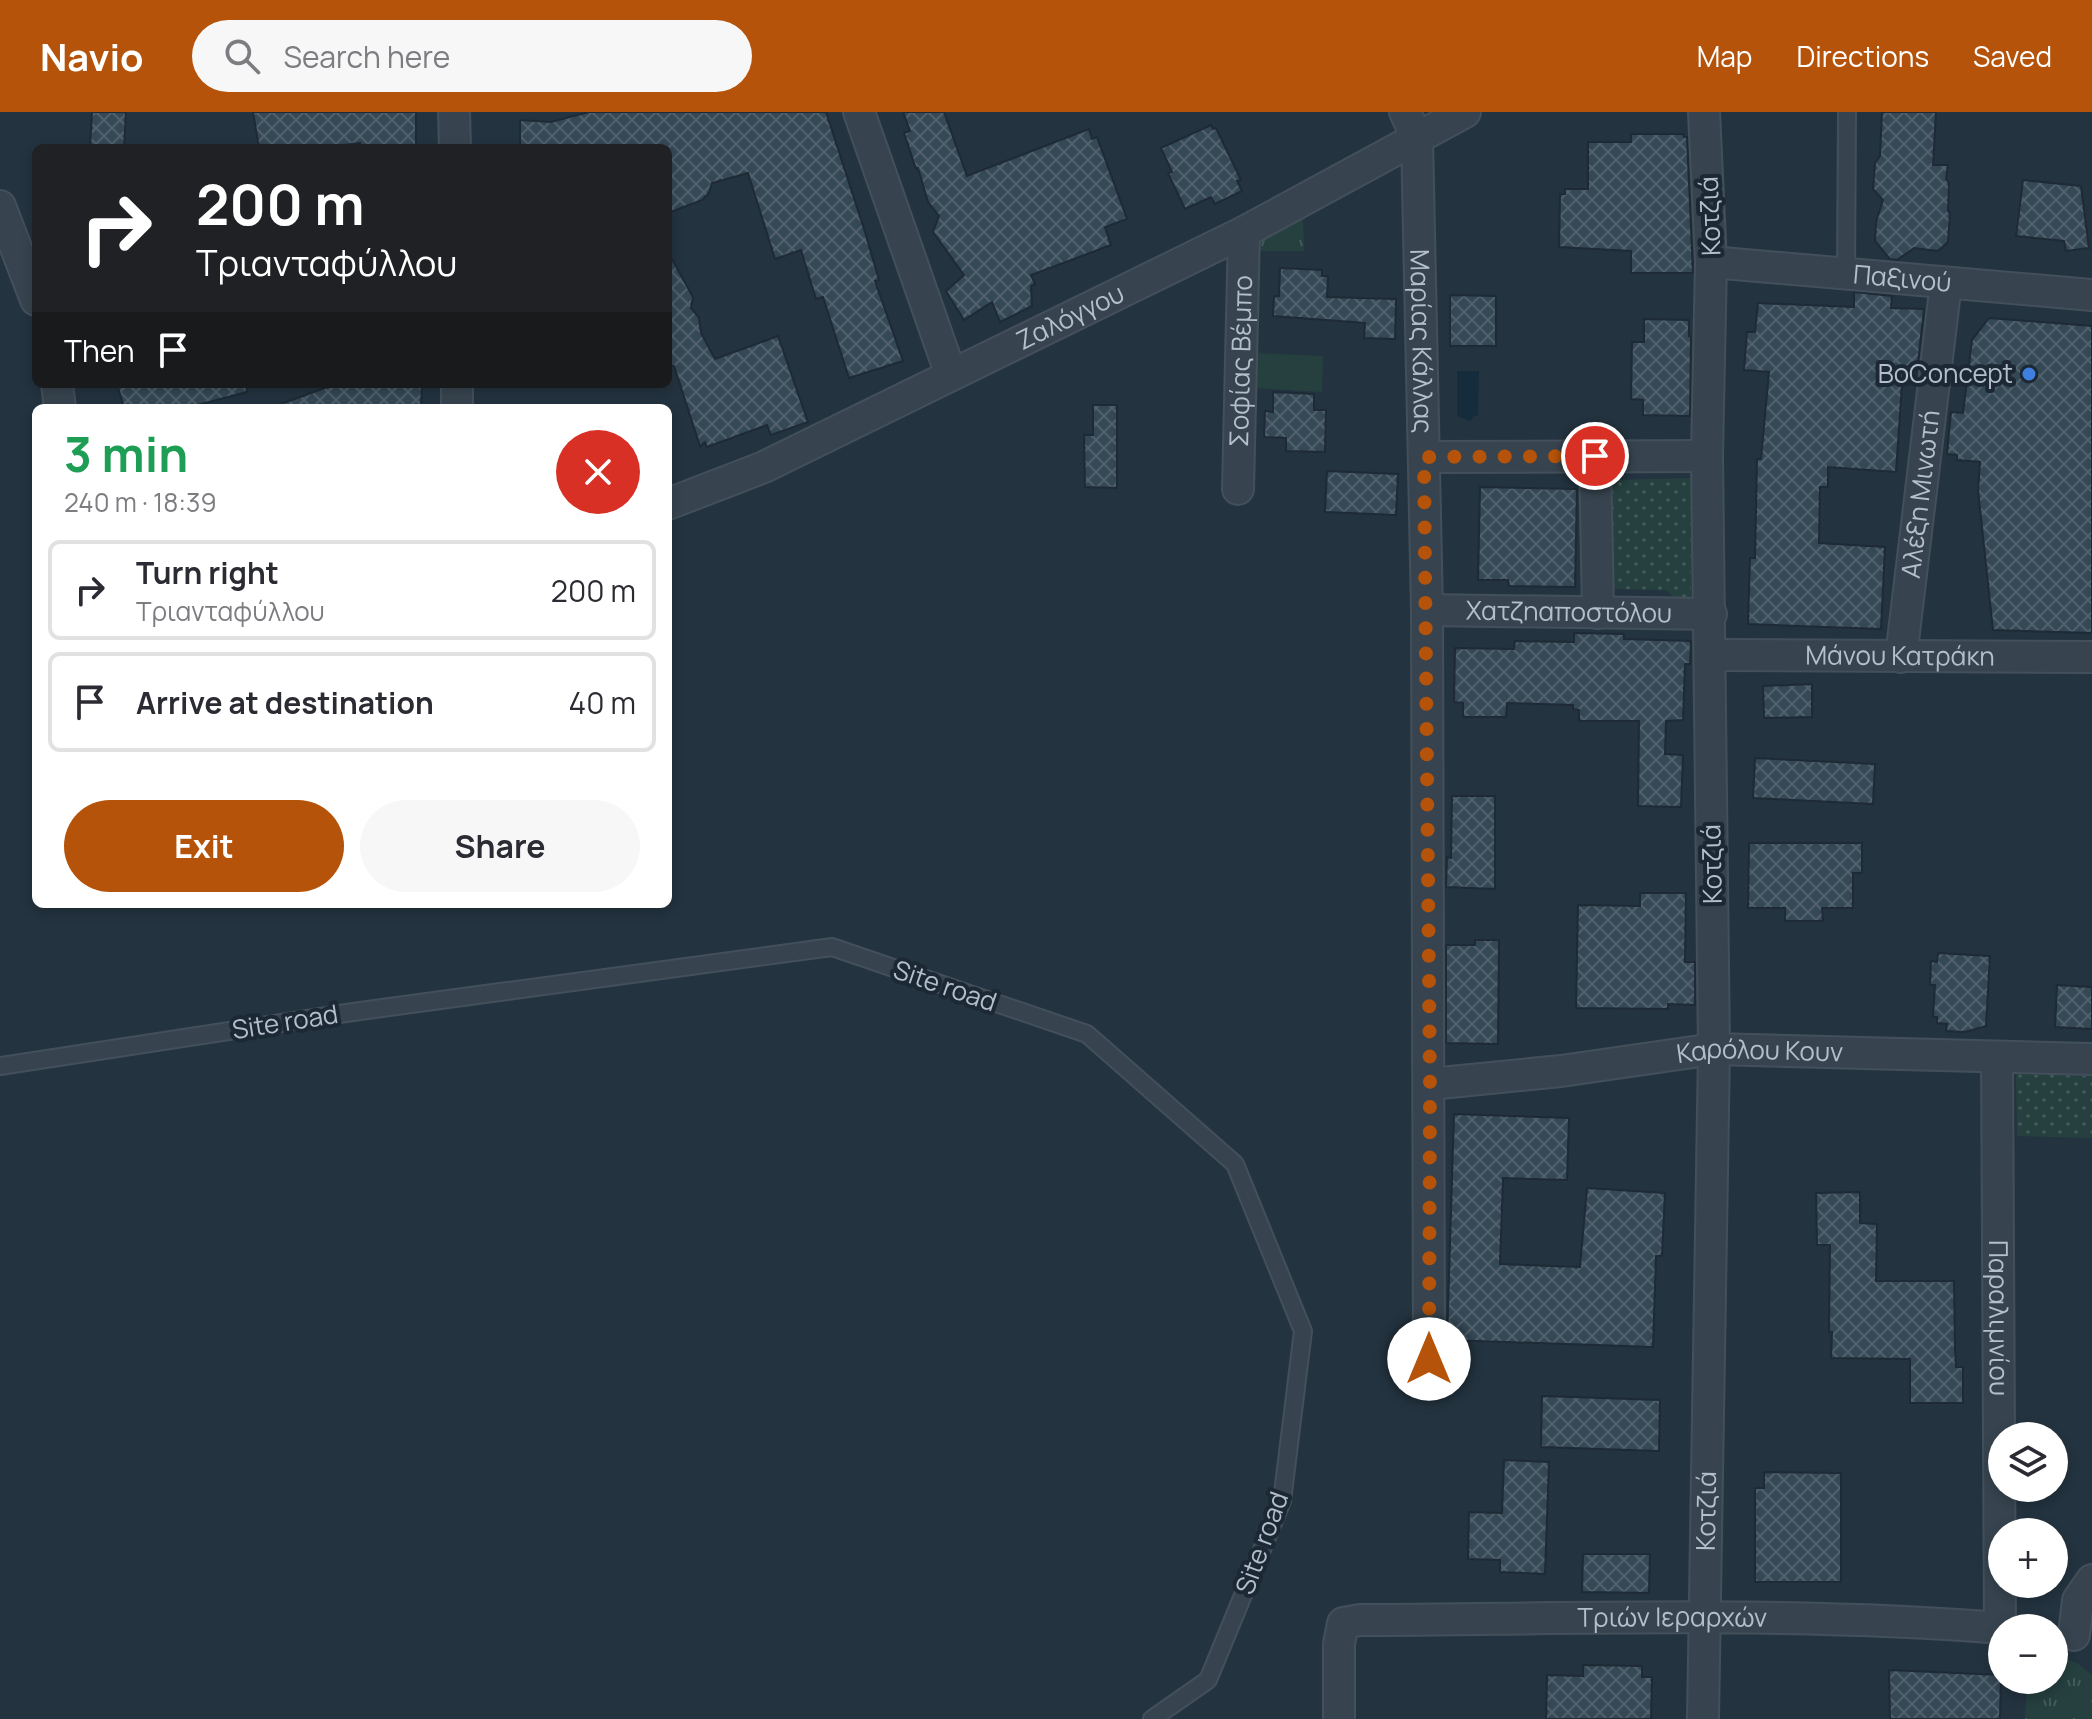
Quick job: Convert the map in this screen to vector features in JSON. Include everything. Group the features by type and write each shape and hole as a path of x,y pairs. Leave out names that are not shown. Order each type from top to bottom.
{"street":[{"path":"454,112 455,144"},
{"path":"859,112 951,375"},
{"name":"Ζαλόγγου","path":"672,502 764,467 1244,232 1411,125 1465,112"},
{"name":"Κοτζιά","path":"1703,1719 1714,1049 1707,456 1711,262 1704,112"},
{"name":"Μαρίας Κάλλας","path":"1411,125 1427,610 1429,1359"},
{"path":"0,206 32,290"},
{"name":"Σοφίας Βέμπο","path":"1238,489 1244,232"},
{"name":"Παξινού","path":"1711,262 2092,295"},
{"name":"Αλέξη Μινωτή","path":"1901,657 1946,283"},
{"path":"1595,456 1598,613"},
{"path":"1424,457 1707,456"},
{"name":"Χατζηαποστόλου","path":"1427,610 1711,614"},
{"name":"Μάνου Κατράκη","path":"1710,655 2092,657"},
{"name":"Καρόλου Κουν","path":"1430,1084 1561,1071 1714,1049 2092,1059"},
{"name":"Παραλιμνίου","path":"1997,1058 2001,1614"},
{"path":"2073,1638 2078,1600 2092,1580"},
{"name":"Τριών Ιεραρχών","path":"1339,1719 1339,1644 1343,1623 1360,1620 1706,1616 1988,1627"}],"lane":[{"path":"1846,275 1847,112"},
{"name":"Site road","path":"0,1066 338,1014 832,947 1087,1034 1235,1164 1303,1331 1282,1501 1208,1680 1152,1719"}],"green space":[{"path":"1303,219 1304,251 1257,251 1258,241"},
{"path":"1256,353 1323,356 1322,392 1254,388"},
{"path":"1691,478 1691,596 1678,598 1666,590 1613,589 1613,480"},
{"path":"2016,1074 2092,1076 2092,1138 2017,1136"},
{"path":"2068,1660 2092,1675 2092,1719 2025,1719 2026,1694 2068,1694"}],"water":[{"path":"1457,371 1479,371 1478,416 1470,421 1457,416"}],"building":[{"path":"92,112 126,112 124,144 90,144"},
{"path":"253,112 416,112 416,144 258,144"},
{"path":"589,112 826,112 879,280 875,281 903,361 849,378 823,297 816,299 801,250 775,259 748,173 712,183 709,193 702,200 672,211 672,144 520,144 520,120 551,122"},
{"path":"903,112 944,112 967,176 1089,129 1092,139 1097,137 1127,219 1105,227 1111,245 1031,275 1035,284 1031,286 1032,306 1000,322 992,302 964,320 946,291 964,275 933,232 939,216 928,202 916,169 904,133 910,131"},
{"path":"1882,112 1936,112 1933,165 1948,165 1946,179 1949,183 1950,213 1948,242 1938,251 1914,248 1897,260 1890,259 1875,241 1876,222 1883,200 1873,189 1875,163 1880,156"},
{"path":"1211,125 1213,129 1216,128 1241,180 1237,181 1242,191 1215,204 1211,197 1185,209 1168,173 1172,172 1161,148"},
{"path":"1631,134 1683,134 1687,137 1693,273 1631,273 1631,251 1559,247 1560,194 1565,194 1565,189 1588,189 1588,142 1631,142"},
{"path":"2023,180 2081,186 2089,248 2066,251 2064,241 2016,236"},
{"path":"672,259 693,297 691,308 699,318 701,333 715,359 778,336 808,422 771,435 767,425 707,447 705,442 700,446 674,366"},
{"path":"1280,268 1322,270 1322,276 1328,276 1327,297 1396,299 1395,339 1364,338 1365,323 1273,316 1274,296 1279,296"},
{"path":"1854,292 1892,296 1891,308 1924,309 1916,381 1902,385 1896,472 1828,467 1828,487 1820,487 1819,543 1885,547 1881,629 1748,624 1750,558 1755,558 1757,459 1761,459 1769,372 1744,370 1747,332 1755,332 1758,303 1854,307"},
{"path":"1450,295 1496,296 1496,346 1450,346"},
{"path":"1989,318 2092,326 2092,633 1993,630 1978,490 1980,462 1957,460 1957,455 1947,454 1951,412 1963,413 1972,340"},
{"path":"1644,319 1689,320 1690,416 1643,415 1643,400 1631,399 1632,342 1644,342"},
{"path":"118,388 246,388 247,392 201,404 123,404"},
{"path":"325,388 422,388 421,404 281,404"},
{"path":"1273,392 1314,394 1314,410 1326,410 1325,452 1286,451 1286,438 1264,437 1265,411 1273,412"},
{"path":"1093,405 1117,405 1117,488 1085,487 1084,435 1093,435"},
{"path":"1327,471 1398,474 1396,515 1325,512"},
{"path":"1480,487 1577,489 1575,587 1509,586 1508,580 1478,580"},
{"path":"1574,633 1624,634 1624,639 1691,641 1690,664 1685,664 1683,720 1666,721 1665,754 1683,755 1681,807 1638,806 1639,721 1579,721 1579,710 1573,709 1573,705 1507,703 1506,717 1463,717 1463,703 1454,702 1455,648 1514,649 1515,641 1574,642"},
{"path":"1812,684 1812,717 1764,718 1763,686"},
{"path":"1755,758 1875,764 1873,804 1753,798"},
{"path":"1452,796 1495,796 1495,889 1446,887 1447,857 1451,858"},
{"path":"1749,843 1862,843 1862,873 1853,873 1853,908 1822,908 1823,921 1785,921 1785,908 1748,908"},
{"path":"1640,893 1686,893 1685,962 1695,962 1695,1005 1668,1004 1668,1009 1576,1008 1578,905 1640,906"},
{"path":"1475,940 1499,940 1498,1044 1446,1043 1446,945 1475,945"},
{"path":"1938,953 1990,956 1986,1026 1965,1032 1946,1031 1947,1024 1937,1023 1937,1017 1933,1017 1935,985 1930,985 1931,961 1937,962"},
{"path":"2057,985 2092,987 2092,1029 2055,1027"},
{"path":"1454,1114 1569,1118 1567,1180 1503,1178 1500,1264 1580,1267 1587,1188 1665,1193 1662,1256 1656,1256 1653,1347 1447,1340"},
{"path":"1860,1192 1860,1223 1877,1224 1876,1281 1954,1281 1956,1367 1963,1367 1963,1403 1910,1403 1910,1359 1831,1358 1830,1245 1817,1245 1816,1193"},
{"path":"1542,1396 1660,1400 1659,1451 1541,1447"},
{"path":"1504,1460 1549,1462 1545,1574 1500,1572 1500,1560 1468,1559 1469,1512 1502,1513"},
{"path":"1764,1472 1841,1473 1841,1582 1755,1582 1755,1488 1764,1488"},
{"path":"1583,1554 1650,1554 1649,1593 1582,1592"},
{"path":"1583,1665 1642,1666 1642,1677 1652,1677 1651,1719 1546,1719 1547,1675 1583,1676"},
{"path":"1889,1670 1988,1674 1988,1694 2001,1694 2000,1719 1890,1719"}],"place":[{"name":"BoConcept","path":"2029,374"}],"route":[{"path":"1429,1359 1430,1084 1424,457 1595,456"}]}
